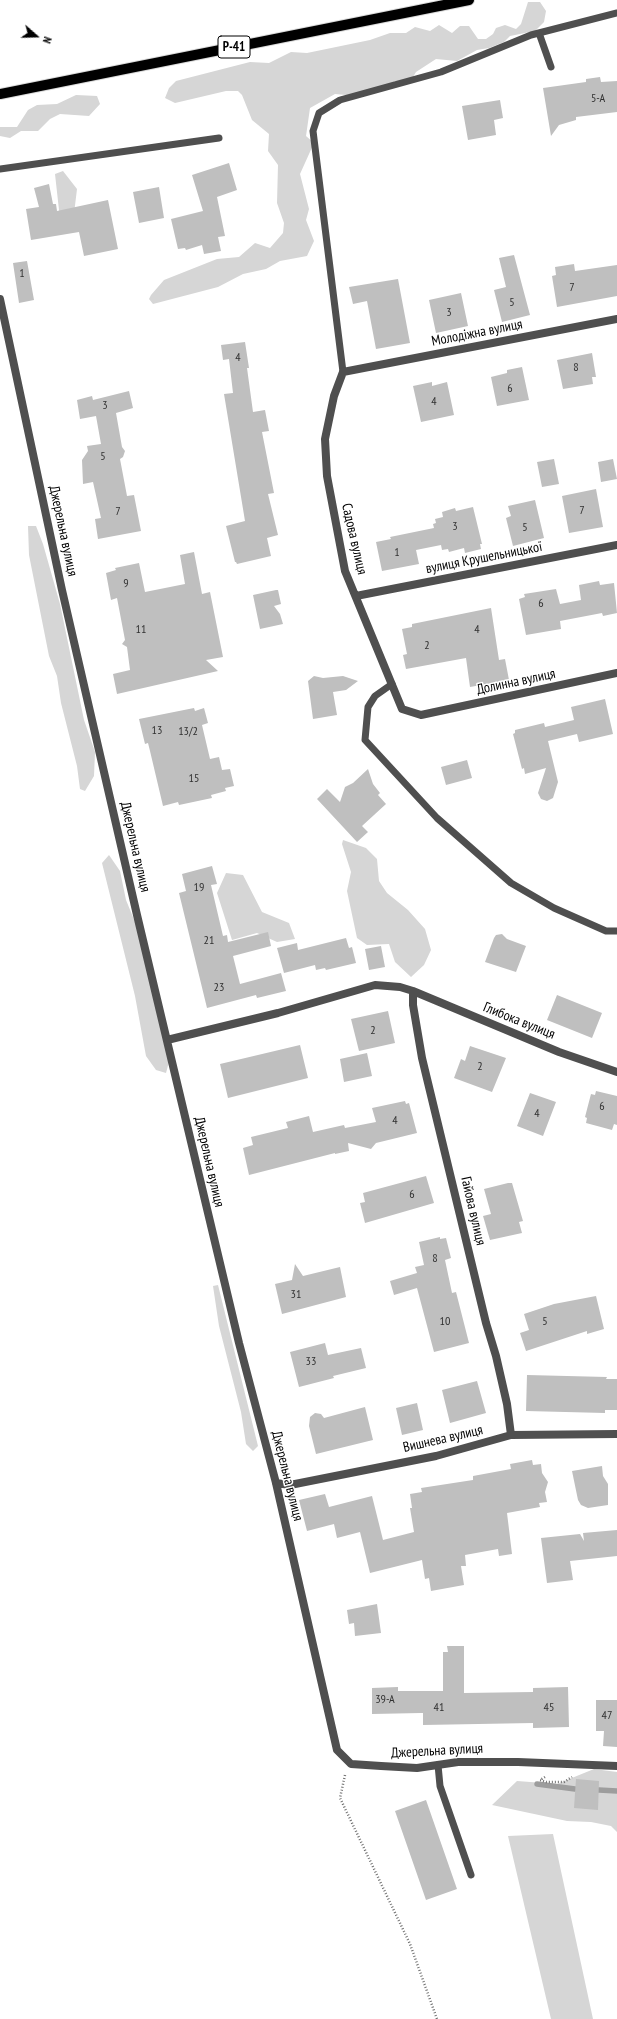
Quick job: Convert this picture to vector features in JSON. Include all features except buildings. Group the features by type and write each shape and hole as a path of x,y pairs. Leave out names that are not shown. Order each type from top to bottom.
{"main road":[{"name":"Р-41","path":"0,94 469,0"}],"street":[{"name":"Джерельна вулиця","path":"0,299 62,590 239,1343 276,1484 337,1750 351,1764 417,1768 458,1762 518,1762 617,1766"},
{"name":"Молодіжна вулиця","path":"343,372 617,319"},
{"name":"Садова вулиця","path":"343,372 334,396 325,439 327,476 345,571 402,709 421,716"},
{"name":"вулиця Крушельницької","path":"356,596 617,545"},
{"name":"Долинна вулиця","path":"421,716 617,673"},
{"name":"Глибока вулиця","path":"167,1040 278,1013 375,985 400,987 413,991 559,1052 617,1072"},
{"name":"Гайова вулиця","path":"413,991 413,1005 422,1058 486,1323 496,1356 507,1404 511,1435"},
{"name":"Вишнева вулиця","path":"276,1484 290,1485 436,1456 511,1435 617,1434"}],"lane":[{"path":"343,372 313,131 319,113 340,100 441,72 539,33 617,13"},
{"path":"539,33 551,67"},
{"path":"0,169 219,138"},
{"path":"392,684 375,696 368,707 365,740 437,818 511,883 554,908 606,931 617,931"},
{"path":"438,1764 440,1786 471,1874"}],"path":[{"path":"351,1764 344,1777 340,1798 410,1944 437,2019"}],"shaded area":[{"path":"528,2 540,2 546,11 544,22 535,31 510,36 504,42 489,48 477,50 457,61 436,59 416,72 410,82 395,81 387,87 357,96 335,94 310,108 306,136 314,143 300,174 309,209 306,220 314,241 307,256 280,261 266,269 243,274 218,287 153,304 149,299 164,280 217,259 239,257 255,243 270,248 283,233 284,223 277,203 278,165 268,151 269,134 252,120 242,95 238,91 226,91 175,103 165,98 169,88 176,81 250,62 269,63 291,52 307,53 370,40 390,33 406,33 415,27 430,31 439,25 452,33 460,26 469,26 478,39 486,39 493,34 496,28 505,25 516,29 521,24"},
{"path":"76,95 97,96 100,104 89,116 60,114 50,119 38,131 21,131 10,138 0,136 0,127 17,127 28,110 37,105 57,104"},
{"path":"63,171 77,189 73,222 60,219 55,174"},
{"path":"28,526 36,526 43,544 60,604 84,720 95,752 94,776 85,791 80,789 77,766 61,703 57,676 49,656 29,555"},
{"path":"343,840 366,848 377,859 379,881 387,893 408,910 425,929 431,950 424,965 411,977 395,962 389,944 367,945 357,938 347,891 351,872 342,844"},
{"path":"109,855 120,871 126,900 144,944 170,1058 166,1073 156,1070 146,1056 135,996 102,863"},
{"path":"226,873 243,875 262,912 289,923 295,939 277,942 257,933 232,940 217,893"},
{"path":"218,1285 258,1446 253,1451 246,1444 241,1412 219,1326 213,1286"},
{"path":"594,1769 617,1772 617,1832 611,1826 591,1822 567,1821 492,1805 517,1781 557,1784"},
{"path":"553,1834 593,2019 551,2019 508,1836"}],"waterway":[{"path":"537,1784 575,1789"},
{"path":"599,1790 617,1791"}]}
